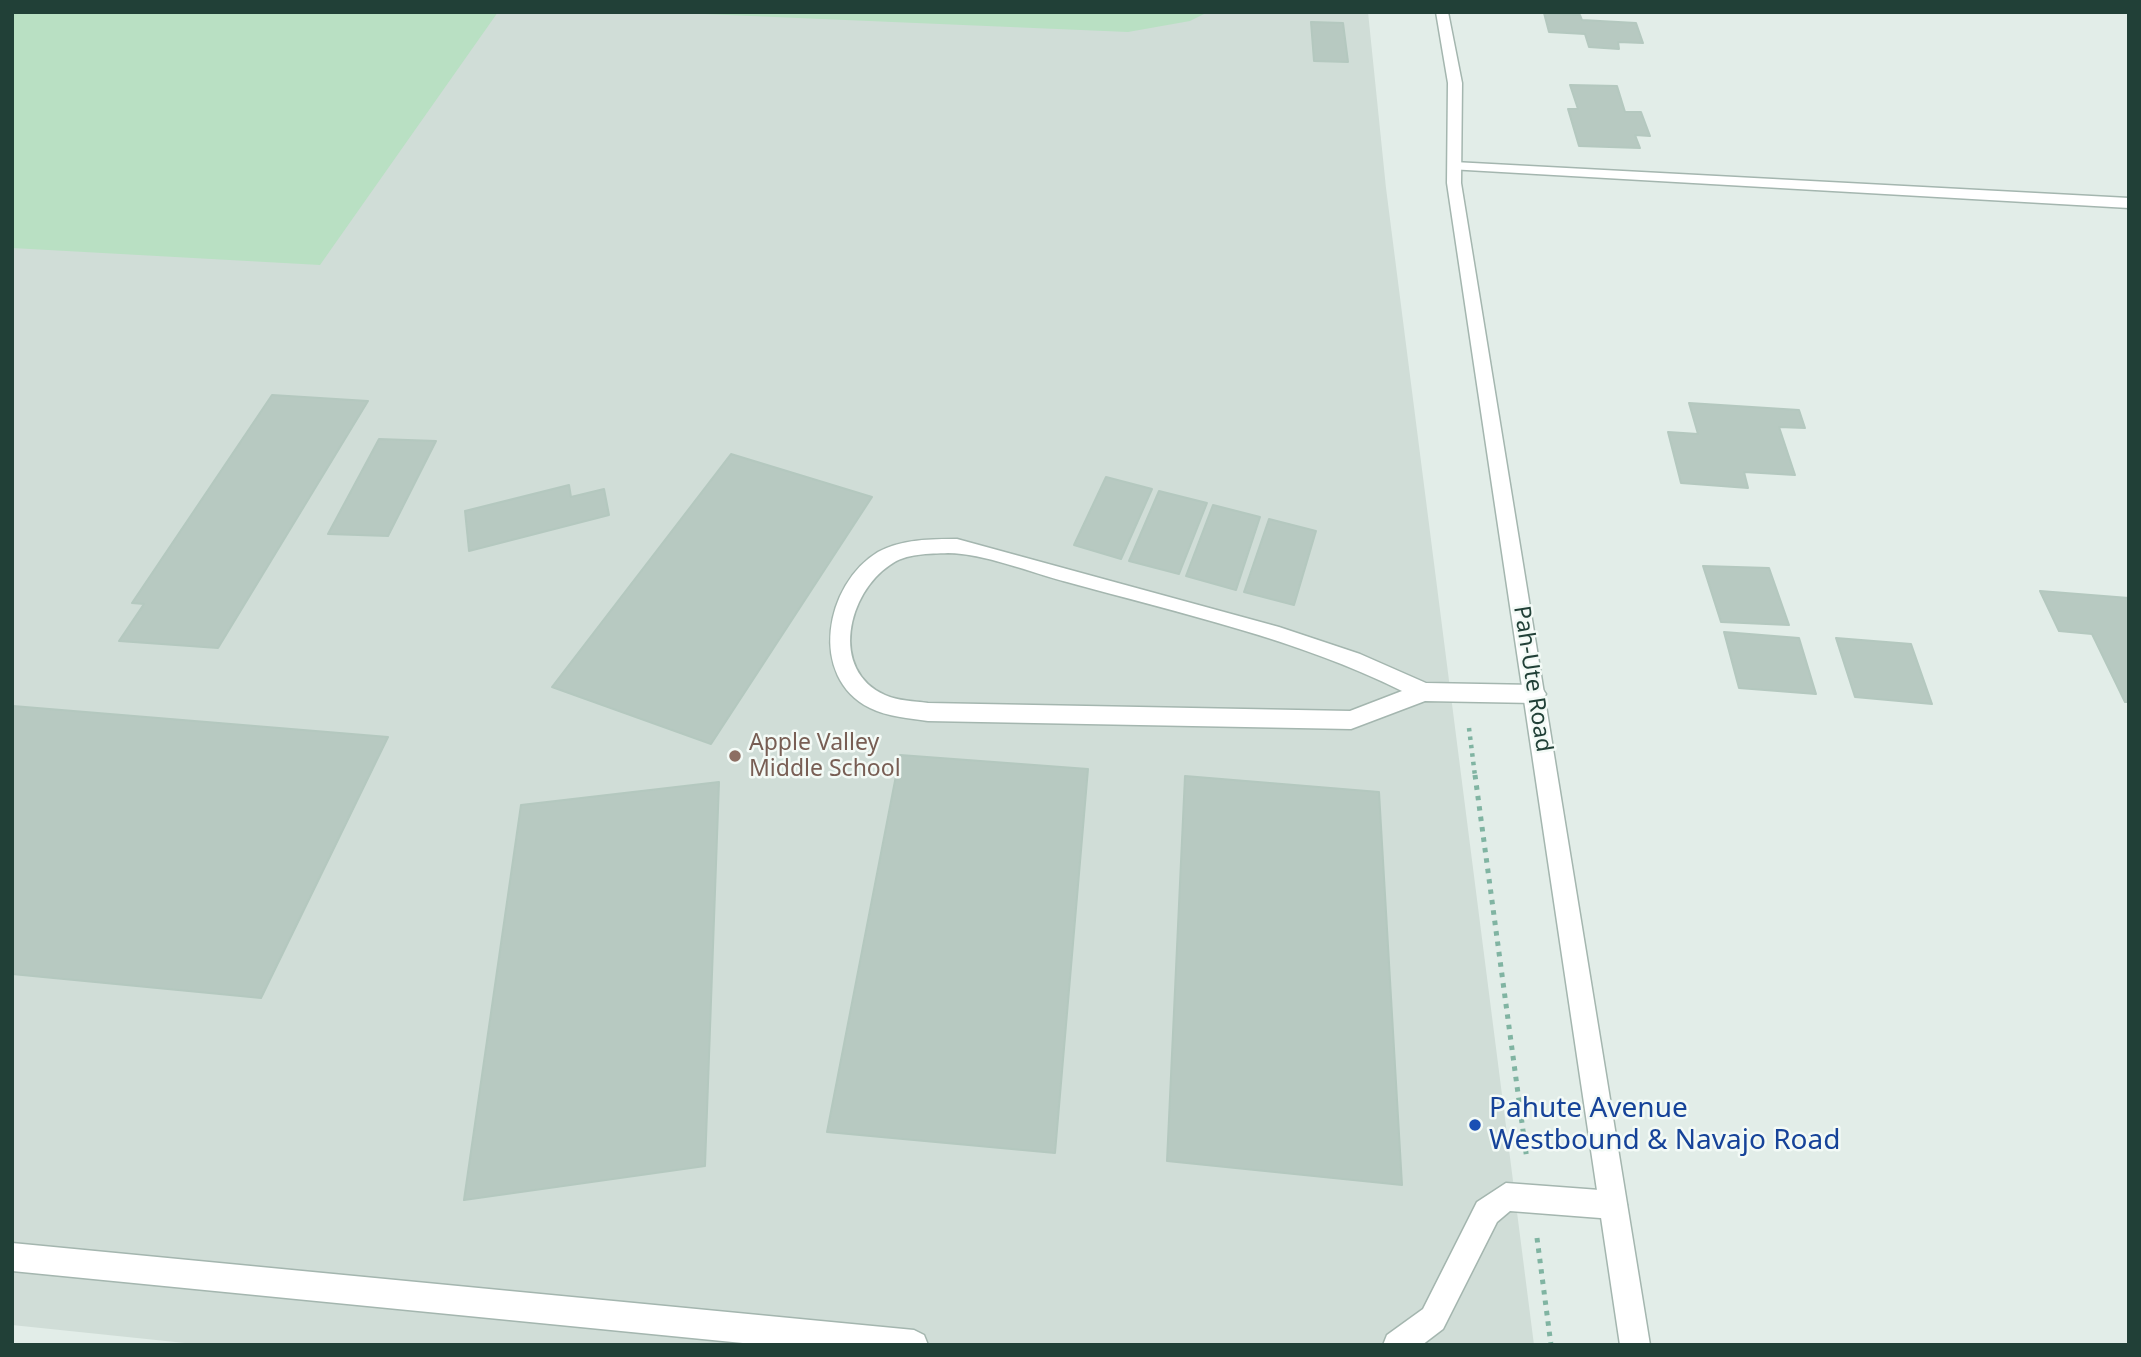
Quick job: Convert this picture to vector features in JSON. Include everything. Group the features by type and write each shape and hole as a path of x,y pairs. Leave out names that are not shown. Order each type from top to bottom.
{"street":[{"name":"Pah-Ute Road","path":"1442,12 1455,83 1454,183 1635,1345"},
{"path":"1454,166 2129,203"},
{"path":"1424,692 1351,720 929,712 876,702 846,676 837,626 851,589 884,558 922,547 957,546 1111,585 1267,632 1381,669 1424,692 1535,695"},
{"path":"1397,1345 1433,1319 1488,1212 1506,1196 1613,1206"},
{"path":"12,1257 914,1345"}],"path":[{"path":"1465,695 1551,1345"}],"shaded area":[{"name":"Apple Valley Middle School","path":"12,12 1368,12 1386,188 1534,1345 204,1345 12,1325"}],"green space":[{"path":"12,12 498,12 320,265 12,248"},
{"path":"657,12 1208,12 1190,21 1128,32"}],"building":[{"path":"1544,13 1580,15 1582,20 1636,23 1643,43 1618,42 1619,49 1589,47 1585,34 1549,32"},
{"path":"1311,22 1343,23 1348,62 1314,61"},
{"path":"1570,85 1617,86 1625,112 1641,112 1650,136 1635,135 1640,148 1579,146 1568,109 1578,109"},
{"path":"272,395 368,401 218,648 119,641 144,604 132,603"},
{"path":"1689,403 1799,410 1805,428 1779,427 1795,475 1744,472 1748,488 1681,483 1668,432 1698,434"},
{"path":"379,439 436,441 388,536 328,534"},
{"path":"731,454 872,497 711,744 552,687"},
{"path":"1106,477 1152,489 1121,559 1074,545"},
{"path":"569,485 571,497 604,489 609,515 469,551 465,511"},
{"path":"1159,491 1207,503 1179,574 1129,561"},
{"path":"1213,505 1260,517 1236,590 1186,576"},
{"path":"1269,519 1316,531 1294,605 1244,592"},
{"path":"1703,566 1769,568 1789,625 1721,622"},
{"path":"2040,591 2129,598 2129,702 2125,702 2092,634 2059,631"},
{"path":"1724,632 1799,638 1816,694 1739,688"},
{"path":"1836,638 1911,644 1932,704 1855,697"},
{"path":"13,706 388,737 261,998 12,974"},
{"path":"900,755 1088,769 1055,1153 827,1132"},
{"path":"1185,776 1379,792 1402,1185 1167,1161"},
{"path":"719,782 705,1166 464,1200 521,805"}],"place":[{"name":"Apple Valley Middle School","path":"735,756"},
{"name":"Pahute Avenue Westbound & Navajo Road","path":"1475,1125"}]}
